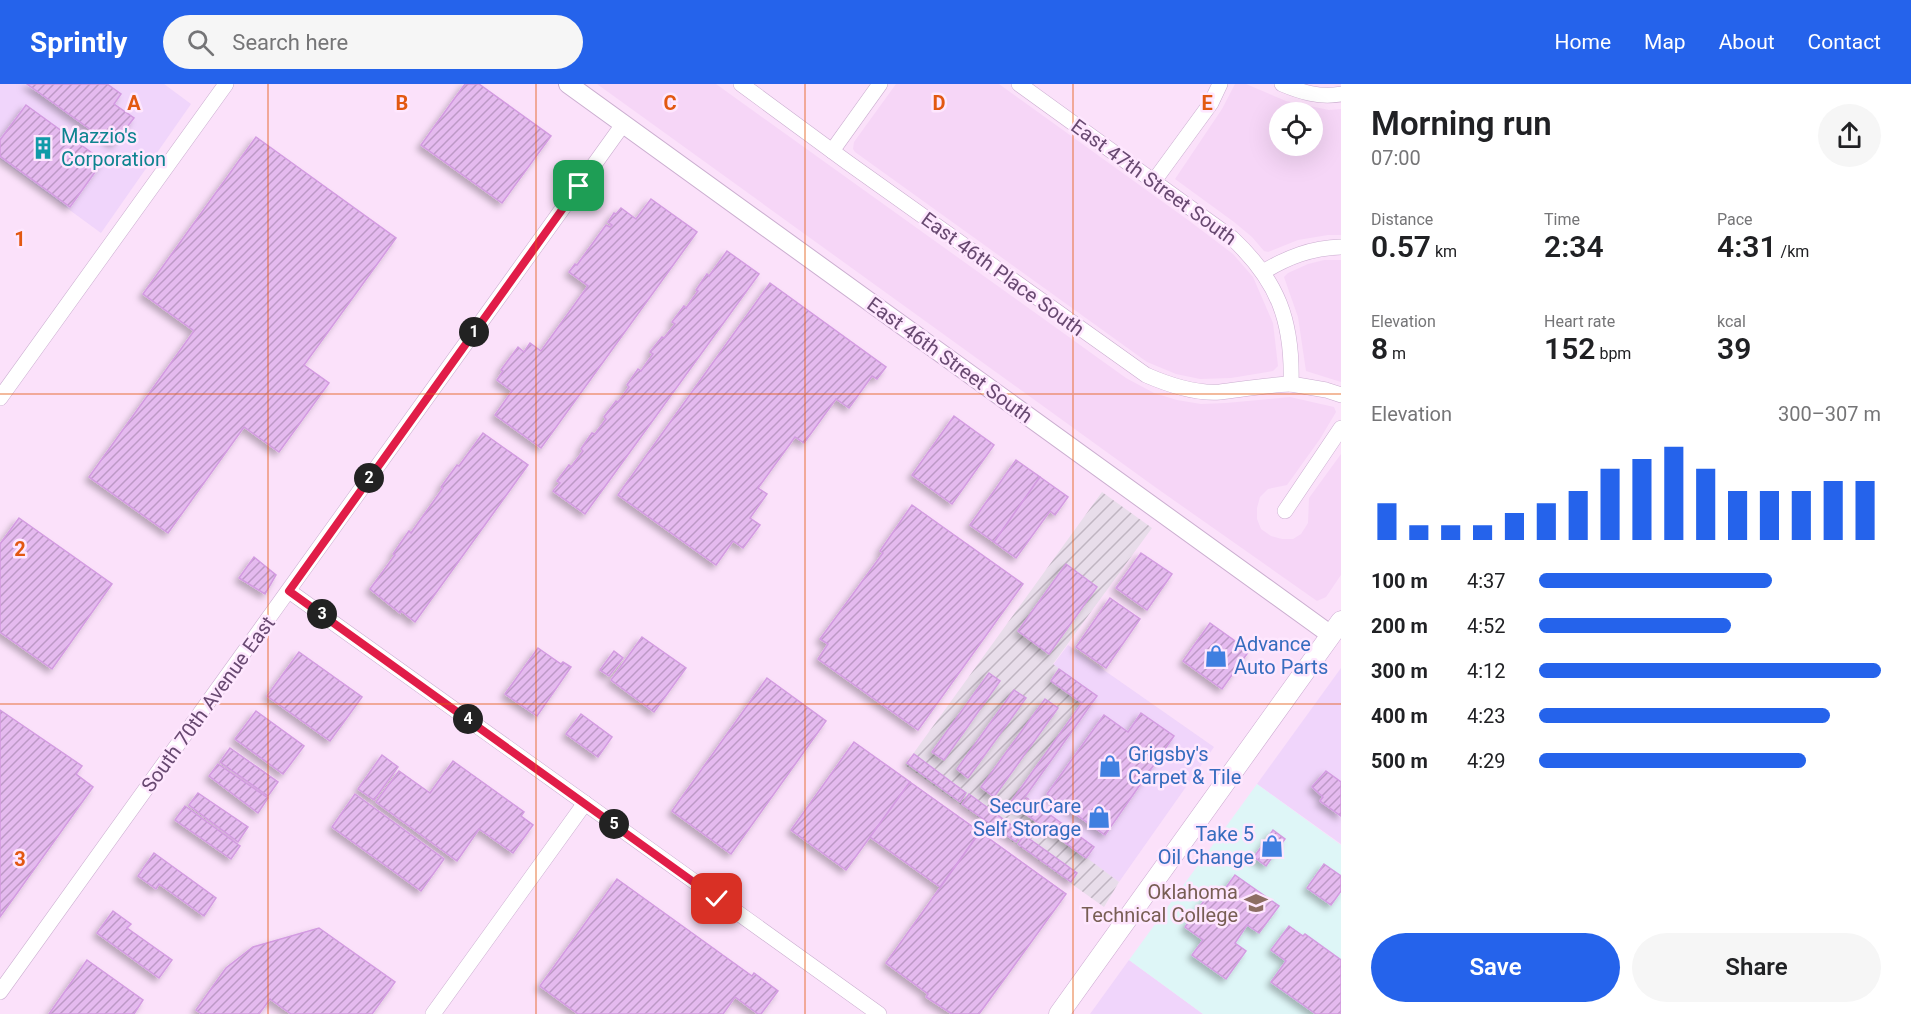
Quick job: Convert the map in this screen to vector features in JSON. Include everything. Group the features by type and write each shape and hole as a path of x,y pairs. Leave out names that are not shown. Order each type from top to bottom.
{"main road":[{"path":"1059,1014 1336,628"}],"street":[{"path":"0,398 226,84"},
{"name":"East 46th Street South","path":"568,84 1336,628"},
{"name":"East 46th Place South","path":"741,84 1146,375 1171,386 1202,391 1219,392 1265,385 1291,384"},
{"path":"832,151 880,84"},
{"name":"East 47th Street South","path":"1019,84 1232,238 1247,252 1263,272 1280,303 1288,327 1292,358 1291,384"},
{"path":"1154,181 1210,103 1220,84"},
{"path":"1282,84 1316,95 1341,94"},
{"name":"South 70th Avenue East","path":"0,992 624,123"},
{"path":"1263,272 1299,253 1328,247 1341,247"},
{"path":"1291,384 1341,395"},
{"path":"1285,512 1341,428"},
{"path":"289,591 879,1014"},
{"path":"433,1014 585,803"}],"shaded area":[{"name":"Mazzio's Corporation","path":"0,84 164,84 191,104 101,233 0,159"},
{"path":"597,84 716,84 1126,378 1154,393 1201,404 1290,397 1334,407 1336,412 1320,439 1287,485 1268,489 1260,497 1257,519 1261,529 1271,536 1293,539 1301,534 1308,523 1309,498 1341,454 1341,575 1326,597 1317,601 1155,487"},
{"path":"896,84 999,84 1188,220 1233,254 1253,277 1273,323 1278,366 1273,371 1231,378 1200,379 1176,374 1147,362 855,152 854,142"},
{"path":"1235,84 1246,84 1291,102 1269,102 1269,156 1323,156 1323,109 1341,109 1341,235 1298,240 1268,252 1264,251 1234,222 1175,179 1222,109"},
{"path":"1324,260 1341,260 1341,382 1306,371 1298,317 1284,277 1308,264"},
{"name":"SecurCare Self Storage","path":"1102,492 1152,528 1053,664 1097,696 1026,797 1094,847 1087,858 1119,882 1104,907 905,765"},
{"path":"1068,645 1214,747 1119,882 1086,858 1094,846 1025,797 1097,696 1053,665"},
{"path":"1341,668 1341,844 1257,784"},
{"name":"Oklahoma Technical College","path":"1257,784 1341,845 1341,1014 1203,1014 1129,960"},
{"path":"1129,960 1203,1014 1090,1014"}],"building":[{"name":"Mazzio's Corporation","path":"27,84 107,84 121,94 114,104 134,118 114,144"},
{"path":"465,84 479,84 551,136 502,203 421,145"},
{"name":"Mazzio's Corporation","path":"26,105 103,161 70,207 0,156 0,140"},
{"path":"256,137 396,238 304,365 329,383 279,452 244,427 168,533 89,477 194,331 143,294"},
{"path":"651,199 697,232 541,448 495,415 512,391 497,380 503,371 501,370 518,347 524,352 530,343 541,351 588,286 569,272 575,264 577,265 606,225 610,227 612,225 608,222 614,213 616,214 621,208 636,219"},
{"path":"727,251 759,274 585,514 553,491 560,483 557,481 583,451 581,449 592,433 595,434 606,419 604,417 629,387 627,385 638,369 641,371 653,354 650,352 675,324 672,322 684,306 686,308 707,274 709,276"},
{"path":"770,283 886,367 877,379 872,376 849,408 836,399 804,443 795,437 758,488 767,494 750,518 760,525 743,548 733,541 716,565 618,495"},
{"path":"954,416 994,445 952,504 912,475"},
{"path":"483,433 528,465 415,622 370,589 409,531 411,533 443,488 441,487"},
{"path":"1016,460 1040,477 994,542 970,525"},
{"path":"1040,477 1068,497 1055,515 1050,511 1016,558 994,542"},
{"path":"912,505 1023,584 918,730 818,659 828,644 820,639 883,553 880,551"},
{"path":"19,518 112,584 52,669 0,632 0,544"},
{"path":"1141,553 1172,574 1147,610 1116,588"},
{"path":"254,557 276,575 265,594 239,578"},
{"path":"1066,564 1097,587 1049,654 1018,631"},
{"path":"1110,598 1140,619 1106,668 1076,647"},
{"name":"Advance Auto Parts","path":"1210,623 1249,651 1222,689 1183,661"},
{"path":"642,637 686,668 654,712 611,680"},
{"path":"538,648 561,664 563,662 571,667 537,716 505,694"},
{"path":"614,651 623,658 609,676 600,670"},
{"path":"299,652 362,697 330,741 267,696"},
{"path":"1059,669 1097,696 1017,808 1010,803 1082,703 1051,681"},
{"path":"989,673 1000,681 944,760 932,752"},
{"path":"767,678 826,721 731,854 672,811"},
{"path":"1014,690 1026,698 968,778 957,769"},
{"path":"1045,699 1058,708 994,797 981,787"},
{"path":"0,710 82,766 76,774 93,787 0,917"},
{"path":"256,711 304,746 283,774 235,739"},
{"path":"1141,713 1174,736 1105,835 1047,794 1104,715 1128,732"},
{"path":"581,714 612,737 598,757 566,734"},
{"path":"854,742 910,782 846,870 791,830"},
{"path":"230,748 278,782 268,796 220,762"},
{"path":"914,754 966,793 960,802 907,763"},
{"path":"382,755 398,767 374,800 358,789"},
{"path":"453,761 524,812 521,816 533,825 513,853 479,829 457,861 376,802 399,771 430,793"},
{"path":"218,764 268,798 258,813 209,776"},
{"path":"1326,771 1341,782 1341,816 1320,801 1323,797 1312,787"},
{"path":"910,782 980,832 940,887 870,837"},
{"path":"198,793 248,827 238,842 189,805"},
{"path":"355,794 444,859 421,891 332,827"},
{"path":"969,794 1022,833 1016,842 962,804"},
{"path":"1027,798 1094,847 1086,858 1019,809"},
{"path":"185,806 240,846 231,859 175,820"},
{"name":"Take 5 Oil Change","path":"1273,830 1285,839 1266,866 1254,857"},
{"path":"980,832 1066,894 979,1014 952,1014 926,997 928,994 886,963"},
{"path":"1024,835 1077,873 1071,882 1018,844"},
{"path":"154,853 216,898 204,916 159,884 156,889 138,876"},
{"path":"1324,864 1341,876 1341,891 1331,905 1307,888"},
{"path":"1235,875 1279,906 1259,933 1247,925 1235,943 1246,951 1226,979 1192,955 1203,940 1185,927 1214,887 1222,893"},
{"path":"617,879 752,976 754,973 778,991 761,1014 735,997 723,1014 578,1014 540,986"},
{"path":"113,911 131,924 127,928 172,960 159,978 97,933"},
{"path":"1289,926 1303,936 1305,934 1341,960 1341,1014 1316,1014 1271,982 1286,961 1271,950"},
{"path":"319,928 395,982 372,1014 291,1014 270,999 259,1014 202,1014 196,1010 226,968 253,947"},
{"path":"87,960 143,1000 134,1014 49,1014"}],"place":[{"name":"Mazzio's Corporation","path":"43,148"},
{"name":"Advance Auto Parts","path":"1216,656"},
{"name":"Grigsby's Carpet & Tile","path":"1110,766"},
{"name":"SecurCare Self Storage","path":"1099,817"},
{"name":"Take 5 Oil Change","path":"1272,846"},
{"name":"Oklahoma Technical College","path":"1256,903"}],"route":[{"path":"579,186 289,591 717,899"}]}
